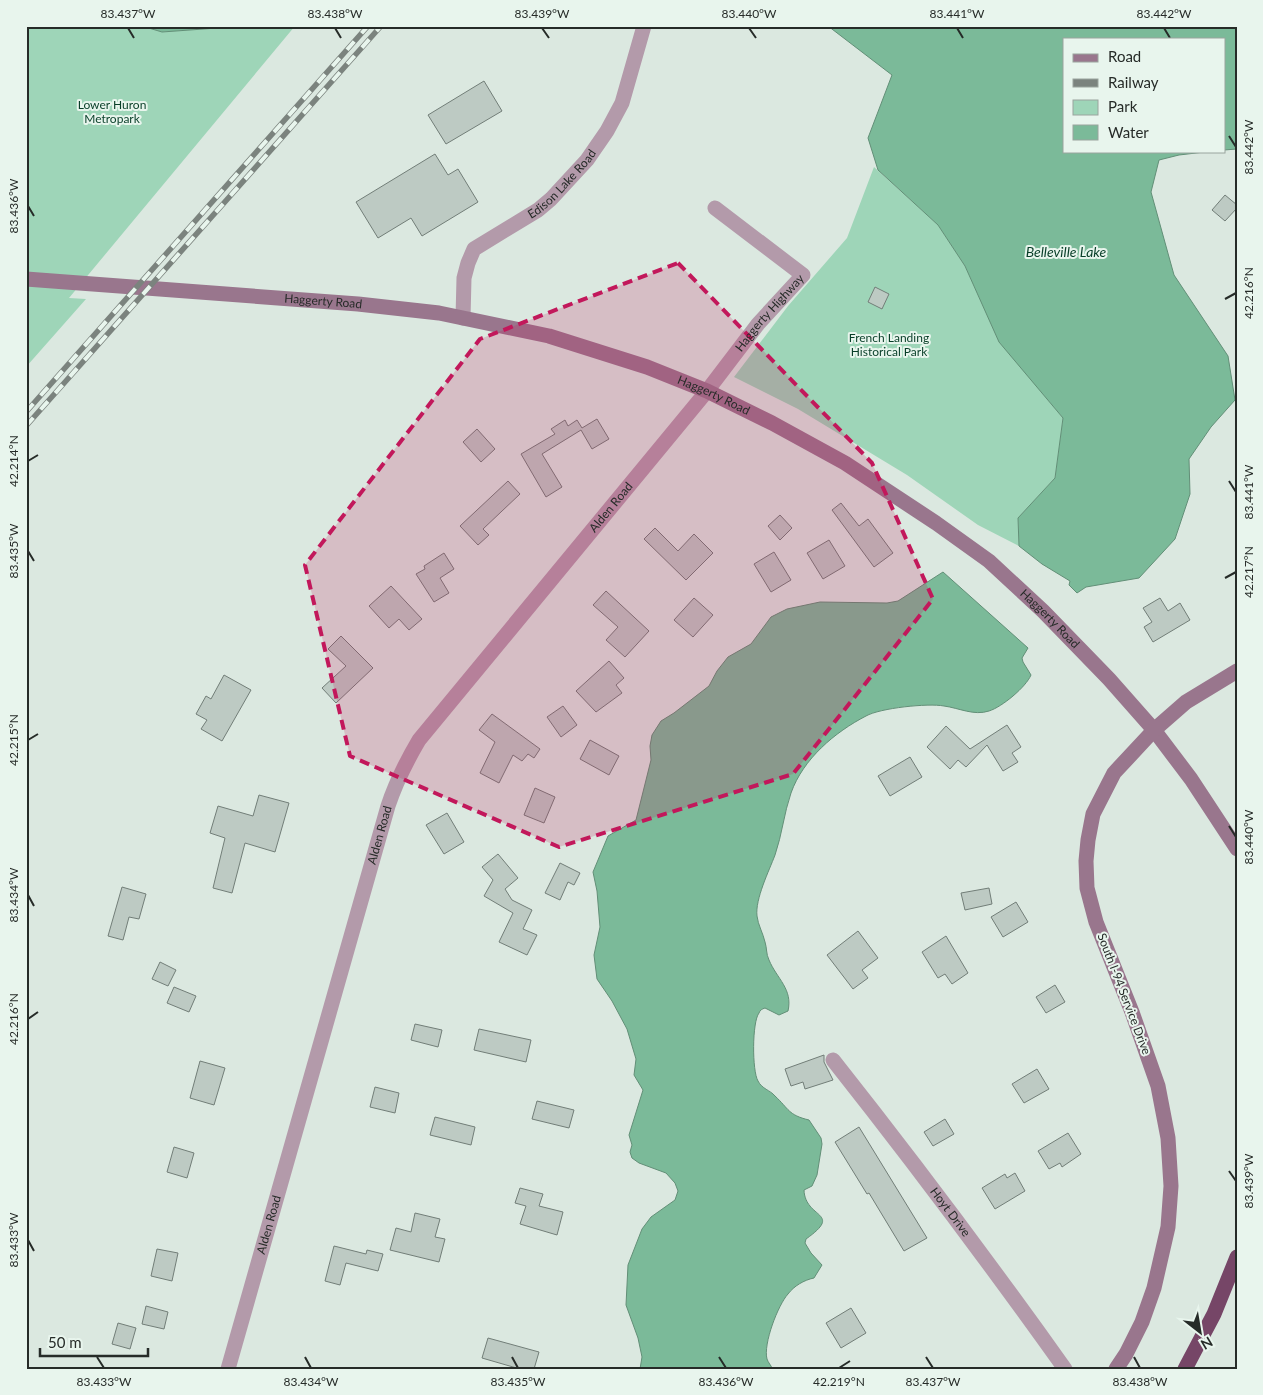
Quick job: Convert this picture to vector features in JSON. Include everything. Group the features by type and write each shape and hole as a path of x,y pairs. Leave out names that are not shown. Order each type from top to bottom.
{"highway":[{"path":"1186,1369 1214,1314 1237,1257"}],"main road":[{"name":"Haggerty Road","path":"26,279 358,304 439,313 579,344 647,367 707,391 772,422 837,459 936,523 989,561 1110,679 1154,730 1191,779 1237,849"},
{"name":"South I-94 Service Drive","path":"1116,1369 1142,1322 1154,1288 1168,1228 1171,1186 1168,1138 1158,1086 1132,1012 1096,922 1087,888 1086,861 1093,814 1114,774 1154,730 1186,702 1237,671"}],"street":[{"name":"Edison Lake Road","path":"463,318 464,278 474,249 538,210 551,199 587,160 607,131 622,103 642,33"},
{"name":"Haggerty Highway","path":"707,391 758,324 803,275 715,208"},
{"name":"Alden Road","path":"228,1369 388,806 406,762 419,740 707,391"},
{"name":"Hoyt Drive","path":"833,1060 903,1148 1065,1369"}],"highlighted area":[{"path":"678,263 872,463 933,599 793,774 559,847 350,756 305,565 480,339"}],"green space":[{"name":"Lower Huron Metropark","path":"26,26 142,26 162,32 245,26 295,26 69,298 86,299 26,367"},
{"name":"French Landing Historical Park","path":"874,167 938,225 965,266 1000,342 1063,418 1055,478 1018,518 1019,546 978,525 907,475 798,409 734,377 788,306 847,238"}],"water":[{"path":"142,26 245,26 162,32"},
{"name":"Belleville Lake","path":"828,26 1237,26 1237,149 1226,150 1226,38 1063,38 1063,152 1204,152 1159,160 1151,192 1174,275 1228,356 1235,400 1211,427 1189,459 1190,494 1175,539 1139,578 1086,587 1077,593 1069,585 1070,581 1042,564 1019,546 1018,518 1055,478 1063,418 999,342 965,266 938,225 878,170 868,138 892,75"},
{"path":"943,572 1028,648 1022,658 1031,675 1019,691 1007,701 989,711 978,713 937,705 893,709 866,716 832,738 812,758 796,781 791,793 775,855 758,902 758,919 768,958 786,990 789,1003 788,1011 779,1015 765,1008 759,1012 754,1036 756,1076 762,1086 773,1094 789,1111 809,1120 821,1138 822,1144 817,1175 812,1186 804,1190 810,1206 822,1219 822,1224 806,1239 805,1243 822,1265 814,1278 807,1280 790,1291 780,1307 772,1325 766,1352 767,1359 773,1369 640,1369 642,1357 638,1338 626,1305 628,1265 642,1229 651,1217 675,1200 678,1191 675,1183 666,1173 639,1163 632,1158 630,1152 632,1145 629,1135 643,1090 634,1075 636,1059 627,1029 612,1001 597,979 594,955 600,927 597,891 593,872 608,836 636,820 651,760 650,746 652,735 661,721 709,686 717,671 728,657 751,644 771,617 787,609 820,602 887,603 898,601"}],"building":[{"path":"484,81 502,111 446,144 428,115"},
{"path":"435,154 448,175 458,169 478,202 422,236 411,218 378,238 356,202"},
{"path":"1225,195 1237,205 1237,208 1225,221 1212,210"},
{"path":"875,287 889,294 882,309 868,302"},
{"path":"597,419 609,439 592,449 581,430 542,454 562,487 546,497 521,454 555,434 551,429 565,420 568,426 577,420 582,428"},
{"path":"477,429 495,449 481,462 463,442"},
{"path":"508,481 520,494 483,529 489,535 478,545 460,526"},
{"path":"841,503 859,526 868,519 893,553 874,567 832,510"},
{"path":"780,515 792,528 780,540 768,526"},
{"path":"655,528 678,551 694,534 713,553 686,580 644,539"},
{"path":"829,540 845,566 823,579 807,553"},
{"path":"774,552 791,580 771,592 754,564"},
{"path":"444,553 454,569 440,578 449,593 434,602 416,574 425,569 424,566"},
{"path":"391,586 422,619 409,630 399,619 389,628 369,606"},
{"path":"606,591 649,631 625,657 606,640 618,627 593,605"},
{"path":"694,598 713,615 693,637 674,620"},
{"path":"1160,598 1168,611 1180,603 1190,620 1153,642 1144,627 1152,622 1143,608"},
{"path":"341,636 373,668 336,703 322,688 346,666 328,649"},
{"path":"609,661 624,678 616,685 622,693 596,712 576,691"},
{"path":"224,675 251,690 222,741 201,729 207,720 196,714 206,696 211,699"},
{"path":"563,706 577,725 561,737 547,717"},
{"path":"492,714 540,749 534,758 528,754 522,761 513,755 499,783 480,773 495,742 479,730"},
{"path":"1007,725 1021,747 1012,753 1018,762 1003,771 987,745 966,767 958,760 950,769 927,747 946,726 970,749"},
{"path":"590,740 619,756 609,775 580,759"},
{"path":"910,757 922,777 890,796 878,776"},
{"path":"535,788 555,797 544,823 524,815"},
{"path":"259,795 289,803 275,852 245,843 232,893 213,888 225,838 210,833 218,806 253,816"},
{"path":"447,813 464,842 444,854 426,825"},
{"path":"498,854 518,878 505,889 512,900 532,910 523,929 537,935 527,955 499,942 513,913 484,896 493,880 482,867"},
{"path":"560,863 580,873 574,885 568,882 560,900 545,893"},
{"path":"122,887 146,894 139,919 129,917 123,940 108,936"},
{"path":"989,888 992,904 965,910 961,893"},
{"path":"1016,902 1028,922 1003,937 991,917"},
{"path":"858,931 878,958 862,970 868,978 853,989 827,955"},
{"path":"946,936 968,973 952,984 945,974 938,978 922,952"},
{"path":"160,962 176,970 168,986 152,979"},
{"path":"1055,985 1065,1002 1046,1013 1036,997"},
{"path":"174,987 196,996 189,1012 167,1003"},
{"path":"415,1024 442,1030 438,1047 411,1040"},
{"path":"479,1029 531,1040 526,1062 474,1050"},
{"path":"824,1055 824,1062 833,1080 805,1089 803,1082 791,1086 785,1069"},
{"path":"200,1061 225,1068 214,1105 190,1098"},
{"path":"1037,1069 1049,1089 1024,1103 1012,1084"},
{"path":"375,1087 399,1093 395,1113 370,1107"},
{"path":"537,1101 574,1110 569,1128 532,1119"},
{"path":"435,1117 475,1127 471,1145 430,1135"},
{"path":"945,1119 954,1134 933,1146 924,1132"},
{"path":"859,1127 927,1238 904,1251 835,1142"},
{"path":"1068,1133 1081,1154 1062,1167 1060,1163 1049,1169 1038,1151"},
{"path":"174,1147 194,1153 187,1178 167,1172"},
{"path":"1015,1173 1025,1191 995,1209 982,1188 1005,1174 1007,1178"},
{"path":"520,1188 543,1194 539,1206 563,1212 557,1235 520,1224 526,1206 515,1203"},
{"path":"415,1213 440,1219 435,1237 445,1239 439,1262 390,1250 396,1228 411,1232"},
{"path":"334,1246 366,1254 367,1250 383,1254 378,1271 346,1263 340,1285 325,1281"},
{"path":"157,1249 178,1253 172,1281 151,1276"},
{"path":"146,1306 168,1312 164,1329 142,1324"},
{"path":"851,1308 866,1333 841,1348 826,1323"},
{"path":"118,1323 136,1328 130,1349 112,1344"},
{"path":"488,1338 539,1352 534,1369 520,1369 482,1358"}],"railway":[{"path":"26,412 368,26"},
{"path":"26,426 381,26"}]}
